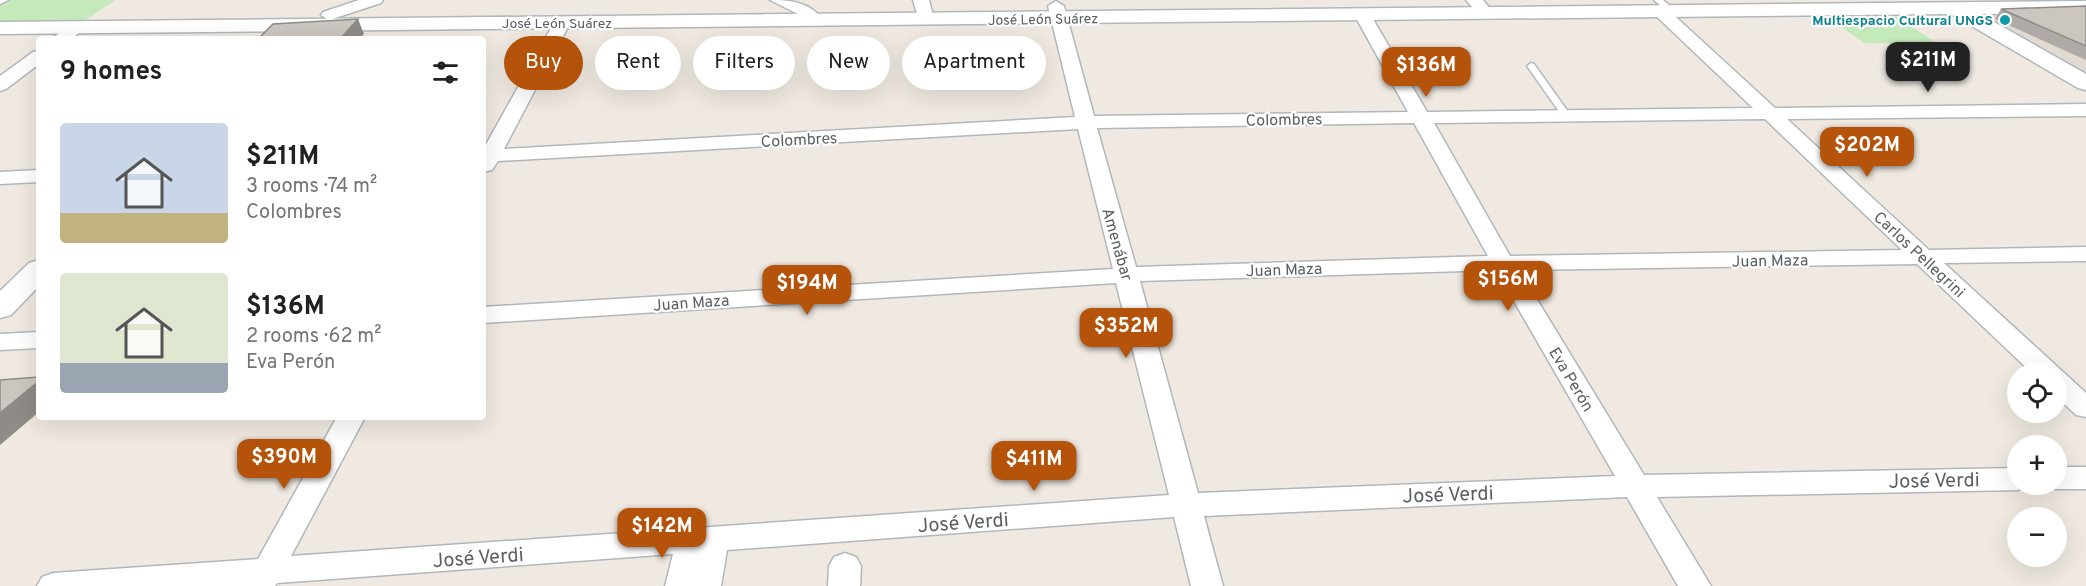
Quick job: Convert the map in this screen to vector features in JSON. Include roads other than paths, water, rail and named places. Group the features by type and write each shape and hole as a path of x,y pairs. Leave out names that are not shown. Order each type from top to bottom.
{"street":[{"path":"324,13 375,0"},
{"path":"778,0 806,12 815,20"},
{"name":"José León Suárez","path":"0,28 68,33 275,32 324,13 562,23 815,20 924,10 1034,19 1062,8 1362,14 1480,6 1860,5 1958,10 2086,7"},
{"name":"Carlos Pellegrini","path":"1663,7 1769,113 2037,363"},
{"name":"Amenábar","path":"1062,8 1084,122 1127,275 1207,586"},
{"path":"1958,10 2086,83"},
{"name":"Eva Perón","path":"1362,14 1503,263 1695,586"},
{"path":"486,160 562,23"},
{"path":"0,86 36,58"},
{"name":"Colombres","path":"486,160 1084,122 2086,110"},
{"path":"0,178 36,176"},
{"name":"Juan Maza","path":"486,315 1127,275 1503,263 2086,254"},
{"path":"0,308 36,272"},
{"path":"0,342 36,340"},
{"path":"2067,390 2086,408"},
{"path":"262,579 349,420"},
{"path":"2067,478 2086,478"},
{"name":"José Verdi","path":"53,586 262,579 702,541 1185,505 1635,486 2007,479"},
{"path":"681,586 702,541"},
{"path":"702,541 705,586"}],"lane":[{"path":"1531,66 1566,115"}],"place":[{"name":"Multiespacio Cultural UNGS","path":"2005,20"}]}
